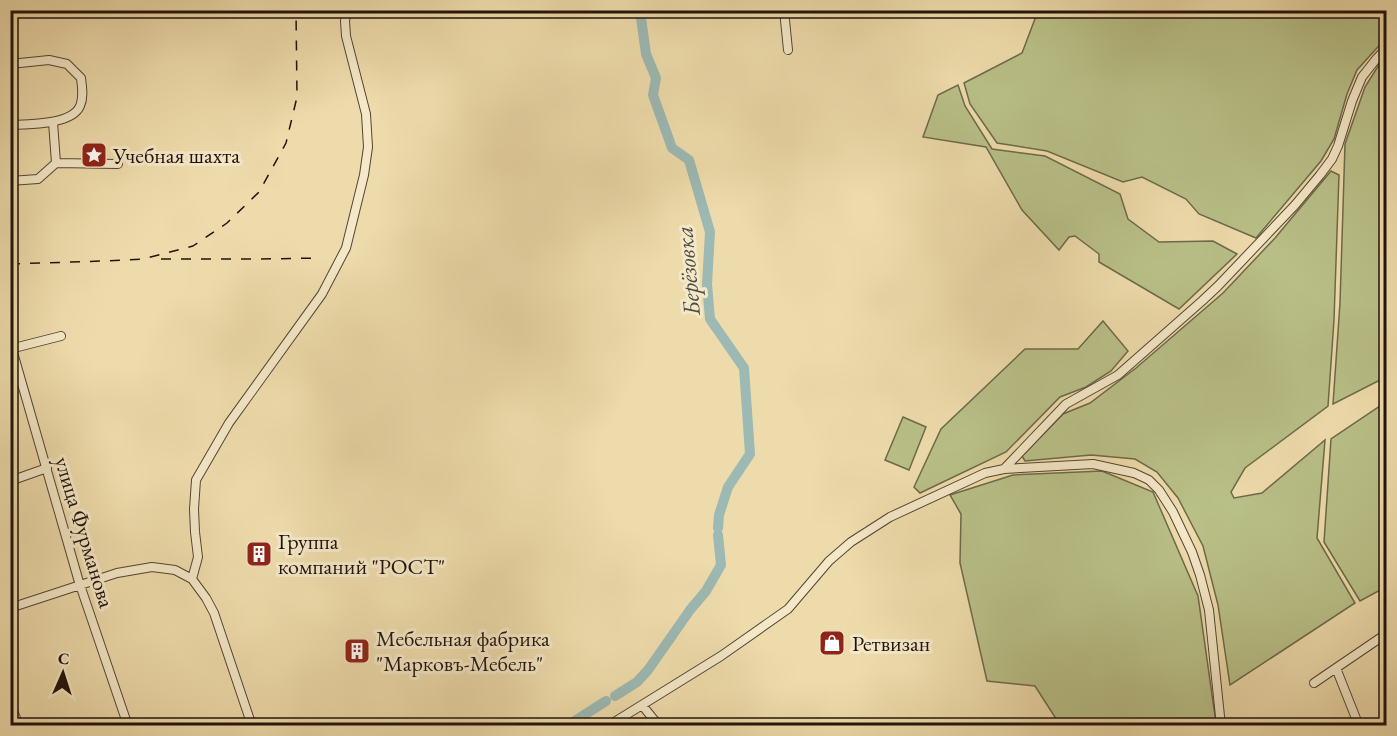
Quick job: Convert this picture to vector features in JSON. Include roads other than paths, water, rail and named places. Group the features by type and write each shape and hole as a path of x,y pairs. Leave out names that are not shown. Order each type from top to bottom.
{"street":[{"path":"192,579 198,557 195,520 196,480 229,423 322,294 346,248 364,175 368,147 366,114 346,36 347,10"},
{"path":"784,10 788,50"},
{"path":"1004,469 1066,404 1118,375 1202,301 1295,205 1332,159 1362,77 1386,49"},
{"path":"10,64 49,60 67,64 81,78 82,98 79,109 53,122 10,125"},
{"path":"53,122 56,163"},
{"path":"10,181 38,179 56,163 118,164"},
{"path":"11,346 61,336"},
{"name":"улица Фурманова","path":"11,346 81,586 128,726"},
{"path":"608,726 721,656 788,609 829,561 851,542 908,508 986,473 1004,469 1093,464 1134,473 1149,480 1159,490 1173,512 1192,552 1209,610 1221,726"},
{"path":"10,481 47,468"},
{"path":"10,608 117,573 152,567 175,570 192,579 214,612 252,726"},
{"path":"1314,683 1386,634"},
{"path":"1336,668 1359,726"},
{"path":"10,703 19,726"},
{"path":"642,705 658,726"}],"waterway":[{"name":"Берёзовка","path":"639,10 646,54 656,78 653,95 672,148 689,160 710,232 707,284 710,319 744,368 750,454 728,487 719,515 718,528"},
{"name":"Берёзовка","path":"615,696 637,682 648,670 706,591 721,565 718,535"},
{"name":"Берёзовка","path":"567,726 606,701"}],"railway":[{"path":"10,264 143,259 193,246 227,223 259,192 286,143 297,97 296,10"},
{"path":"161,259 321,258"}],"place":[{"name":"Учебная шахта","path":"94,155"},
{"name":"Группа компаний \"РОСТ\"","path":"259,554"},
{"name":"Ретвизан","path":"832,643"},
{"name":"Мебельная фабрика \"Марковъ-Мебель\"","path":"357,651"}]}
